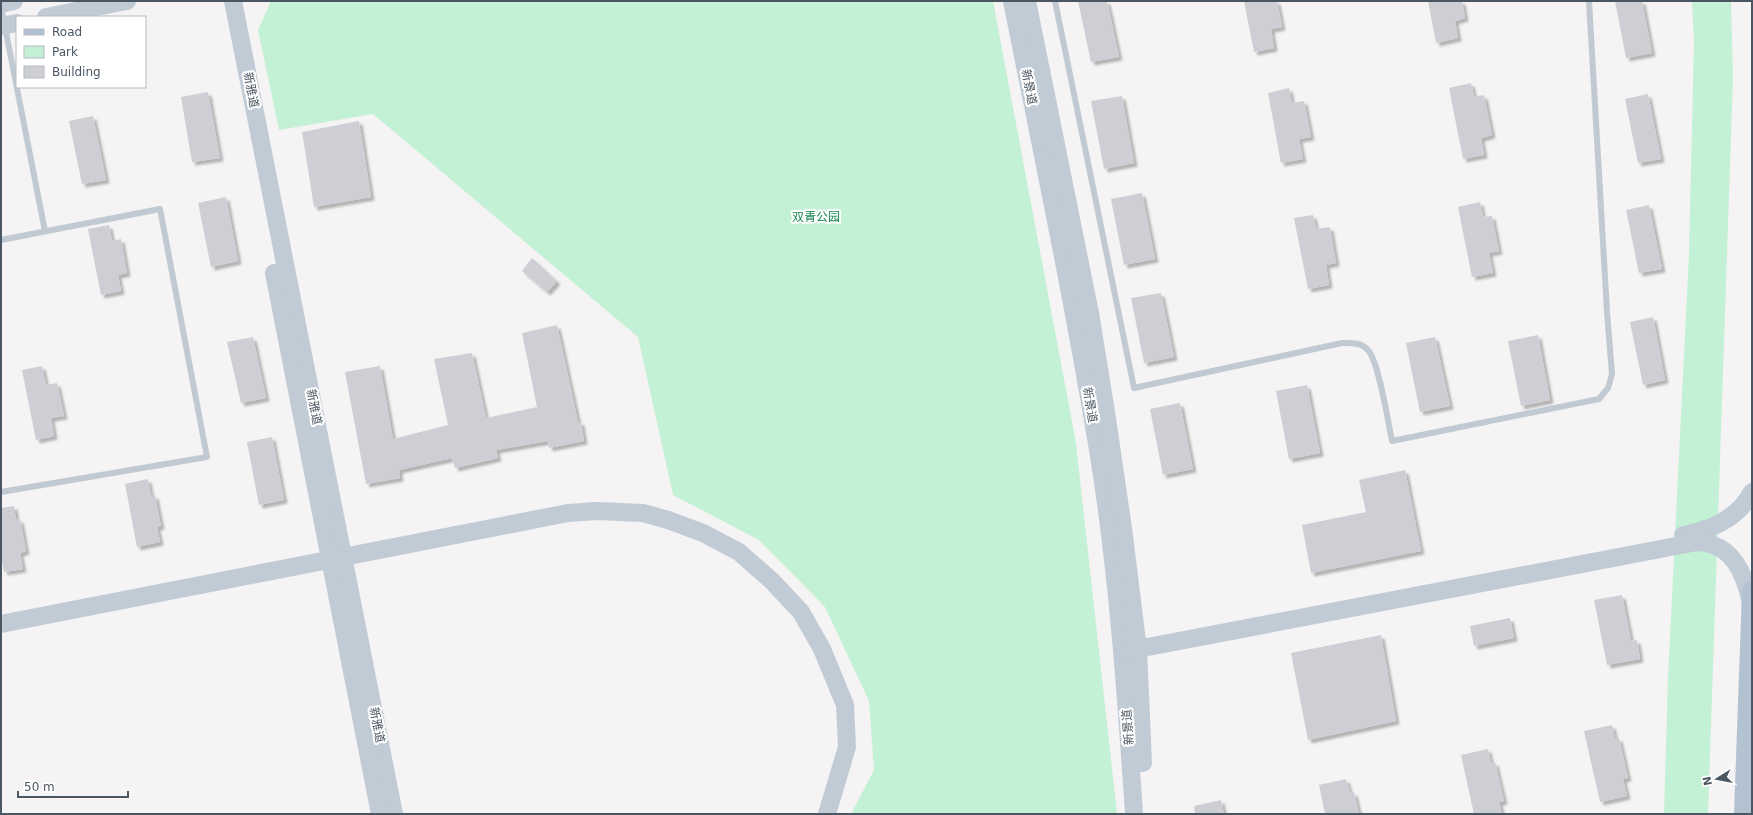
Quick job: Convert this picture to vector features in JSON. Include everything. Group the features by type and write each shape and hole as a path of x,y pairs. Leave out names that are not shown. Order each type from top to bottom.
{"main road":[{"path":"1744,814 1752,597"}],"street":[{"path":"1,4 14,1"},
{"path":"51,16 127,1"},
{"name":"新雅道","path":"222,1 336,558 394,814"},
{"name":"新雅道","path":"233,1 336,558 380,814"},
{"name":"新景道","path":"1012,1 1077,333 1099,458 1129,645 1145,814"},
{"name":"新景道","path":"1027,1 1090,313 1123,528 1129,645 1134,814"},
{"path":"1129,645 1690,534 1722,524 1741,508 1752,492"},
{"path":"1,624 568,513 597,511 643,513 668,520 703,533 739,552 772,580 801,612 822,649 845,705 847,747 827,814"},
{"path":"1129,645 1697,542 1707,542 1726,551 1740,570 1752,597"}],"lane":[{"path":"1054,1 1134,388 1342,343 1358,343 1368,349 1375,362 1392,441 1599,399 1608,388 1612,374 1606,304 1589,1"},
{"path":"1,8 7,25 16,74"},
{"path":"19,88 45,230"},
{"path":"1,240 45,230 160,209 207,457 1,492"}],"green space":[{"name":"双青公园","path":"271,1 993,1 1076,443 1117,814 851,814 874,770 869,701 825,607 759,540 673,495 638,337 373,114 279,130 258,30"},
{"path":"1692,1 1731,1 1733,77 1708,814 1664,814 1668,678 1689,253 1694,41"}],"building":[{"path":"1078,1 1107,1 1119,57 1091,62"},
{"path":"1244,1 1277,1 1282,27 1271,29 1274,48 1254,52"},
{"path":"1428,1 1462,1 1465,18 1455,21 1458,38 1436,43"},
{"path":"1615,1 1642,1 1652,53 1626,58"},
{"path":"1471,83 1474,97 1484,95 1492,135 1481,138 1484,155 1463,159 1449,88"},
{"path":"1289,88 1292,103 1304,101 1311,137 1299,139 1303,159 1281,163 1268,93"},
{"path":"208,92 220,158 192,162 181,97"},
{"path":"1648,94 1661,159 1638,163 1625,99"},
{"path":"1122,96 1134,163 1104,169 1091,101"},
{"path":"93,116 106,180 82,184 69,121"},
{"path":"359,121 371,197 314,207 302,132"},
{"path":"1142,193 1155,259 1124,265 1111,199"},
{"path":"226,197 238,261 211,267 198,203"},
{"path":"1480,202 1483,217 1492,216 1499,251 1489,253 1493,273 1472,277 1458,207"},
{"path":"1649,205 1662,269 1639,273 1626,210"},
{"path":"1313,215 1316,229 1330,227 1336,263 1326,265 1329,285 1308,289 1294,218"},
{"path":"109,225 112,241 121,239 127,273 118,275 121,291 101,295 88,229"},
{"path":"532,258 557,281 547,292 522,271"},
{"path":"1161,293 1174,357 1144,363 1131,298"},
{"path":"1653,317 1665,380 1643,385 1630,322"},
{"path":"557,325 578,422 581,422 584,441 549,448 548,441 496,450 498,458 455,468 452,458 399,470 400,478 366,484 345,372 380,366 393,439 448,425 434,359 472,353 486,418 537,407 522,333"},
{"path":"1538,335 1550,400 1521,406 1508,341"},
{"path":"253,337 266,398 241,403 227,342"},
{"path":"1435,337 1450,406 1420,412 1406,343"},
{"path":"42,366 46,385 57,383 64,416 51,418 54,436 36,440 22,370"},
{"path":"1307,385 1320,453 1289,459 1276,391"},
{"path":"1180,403 1193,469 1163,475 1150,409"},
{"path":"272,437 284,500 259,505 247,442"},
{"path":"1405,470 1421,551 1311,573 1302,525 1366,512 1359,480"},
{"path":"148,479 151,496 155,495 161,526 157,527 160,542 137,547 125,484"},
{"path":"14,506 16,520 20,519 26,551 20,553 23,569 4,572 1,556 1,508"},
{"path":"1622,595 1631,641 1637,640 1640,659 1607,665 1594,600"},
{"path":"1510,618 1514,638 1474,646 1470,626"},
{"path":"1381,635 1396,721 1308,740 1291,653"},
{"path":"1612,725 1615,739 1619,738 1628,778 1623,779 1627,796 1600,802 1584,731"},
{"path":"1488,749 1491,763 1495,762 1504,801 1499,802 1502,814 1474,814 1461,755"},
{"path":"1346,779 1350,793 1354,792 1359,814 1325,814 1319,785"},
{"path":"1221,800 1224,814 1195,814 1194,806"}]}
